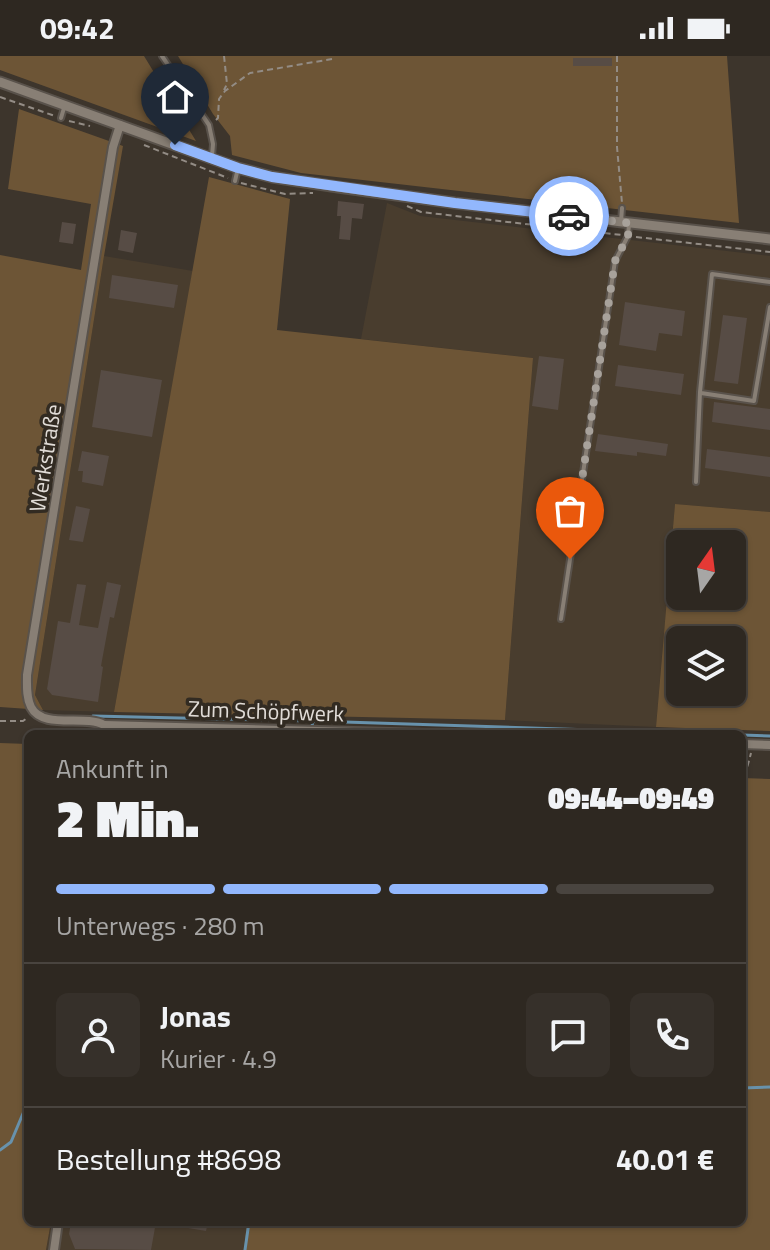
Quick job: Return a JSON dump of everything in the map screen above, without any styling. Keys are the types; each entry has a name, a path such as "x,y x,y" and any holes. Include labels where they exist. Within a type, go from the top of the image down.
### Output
{"street":[{"path":"0,82 238,168 272,177 455,203 770,239"},
{"name":"Werkstraße","path":"35,712 30,706 27,675 113,147 120,125"},
{"path":"35,712 47,719 89,721 105,725 110,730"},
{"name":"Zum Schöpfwerk","path":"105,725 284,730"},
{"path":"747,744 770,745"},
{"path":"54,1250 57,1226"}],"lane":[{"path":"162,56 209,125 212,158"},
{"path":"61,118 65,105"},
{"path":"235,181 238,168"},
{"path":"454,214 455,203"},
{"path":"561,619 615,261 628,236 622,208"},
{"path":"696,482 700,392 712,274 770,282"},
{"path":"700,392 754,401 770,307"}],"path":[{"path":"218,118 219,99 227,84 224,56"},
{"path":"617,56 617,147 622,208"},
{"path":"222,95 250,73 332,59"},
{"path":"235,181 285,194 317,194"},
{"path":"404,205 421,212 770,252"},
{"path":"0,721 23,721 35,712"},
{"path":"746,772 751,755 747,744"}],"shaded area":[{"path":"0,56 144,56 196,141 0,70"},
{"path":"178,56 727,56 739,223 301,173 232,155 230,136"},
{"path":"19,109 123,146 35,695 43,710 0,707 0,255 81,270 91,204 8,189"},
{"path":"209,177 290,199 277,330 533,358 505,720 114,712"},
{"path":"387,203 420,216 770,256 770,512 675,504 673,530 666,530 666,610 656,727 505,720 533,358 361,339"},
{"path":"104,256 193,271 114,712 43,710 35,695"},
{"path":"675,504 770,512 770,731 656,727 666,610 746,610 746,530 673,530"},
{"path":"0,743 24,744 24,1226 50,1226 46,1250 0,1250"},
{"path":"746,778 770,779 770,1250 244,1250 247,1226 746,1226"},
{"path":"50,1226 247,1226 244,1250 46,1250"}],"building":[{"path":"573,58 612,58 612,66 573,66"},
{"path":"338,201 364,204 362,219 352,218 350,240 339,239 341,216 337,216"},
{"path":"62,222 76,224 73,244 59,242"},
{"path":"121,230 137,233 133,253 118,250"},
{"path":"112,275 178,285 174,308 109,298"},
{"path":"625,302 685,311 682,336 659,333 656,351 619,345"},
{"path":"723,315 747,318 738,384 714,381"},
{"path":"539,356 564,359 558,410 532,406"},
{"path":"618,365 684,374 681,395 615,386"},
{"path":"101,370 162,380 152,437 92,427"},
{"path":"714,402 770,409 770,430 712,422"},
{"path":"598,434 668,444 666,456 595,451"},
{"path":"707,449 770,457 770,477 705,468"},
{"path":"82,451 109,456 103,486 82,482 83,471 78,471"},
{"path":"76,506 90,509 83,542 69,540"},
{"path":"107,582 121,585 114,618 110,617 98,702 52,695 47,689 58,621 70,623 77,584 86,585 79,625 98,628"},
{"path":"70,1226 155,1226 151,1250 75,1249 69,1234"},
{"path":"176,1226 207,1226 206,1231"}],"waterway":[{"path":"93,716 313,721"},
{"path":"312,726 313,721 591,730"},
{"path":"746,735 770,736"},
{"path":"746,1088 770,1087"},
{"path":"0,1150 11,1142 24,1111"},
{"path":"245,1250 248,1226"}],"way so far":[{"path":"569,216 629,223 628,236 615,261 570,559"}],"route":[{"path":"175,145 272,177 569,216"}]}
